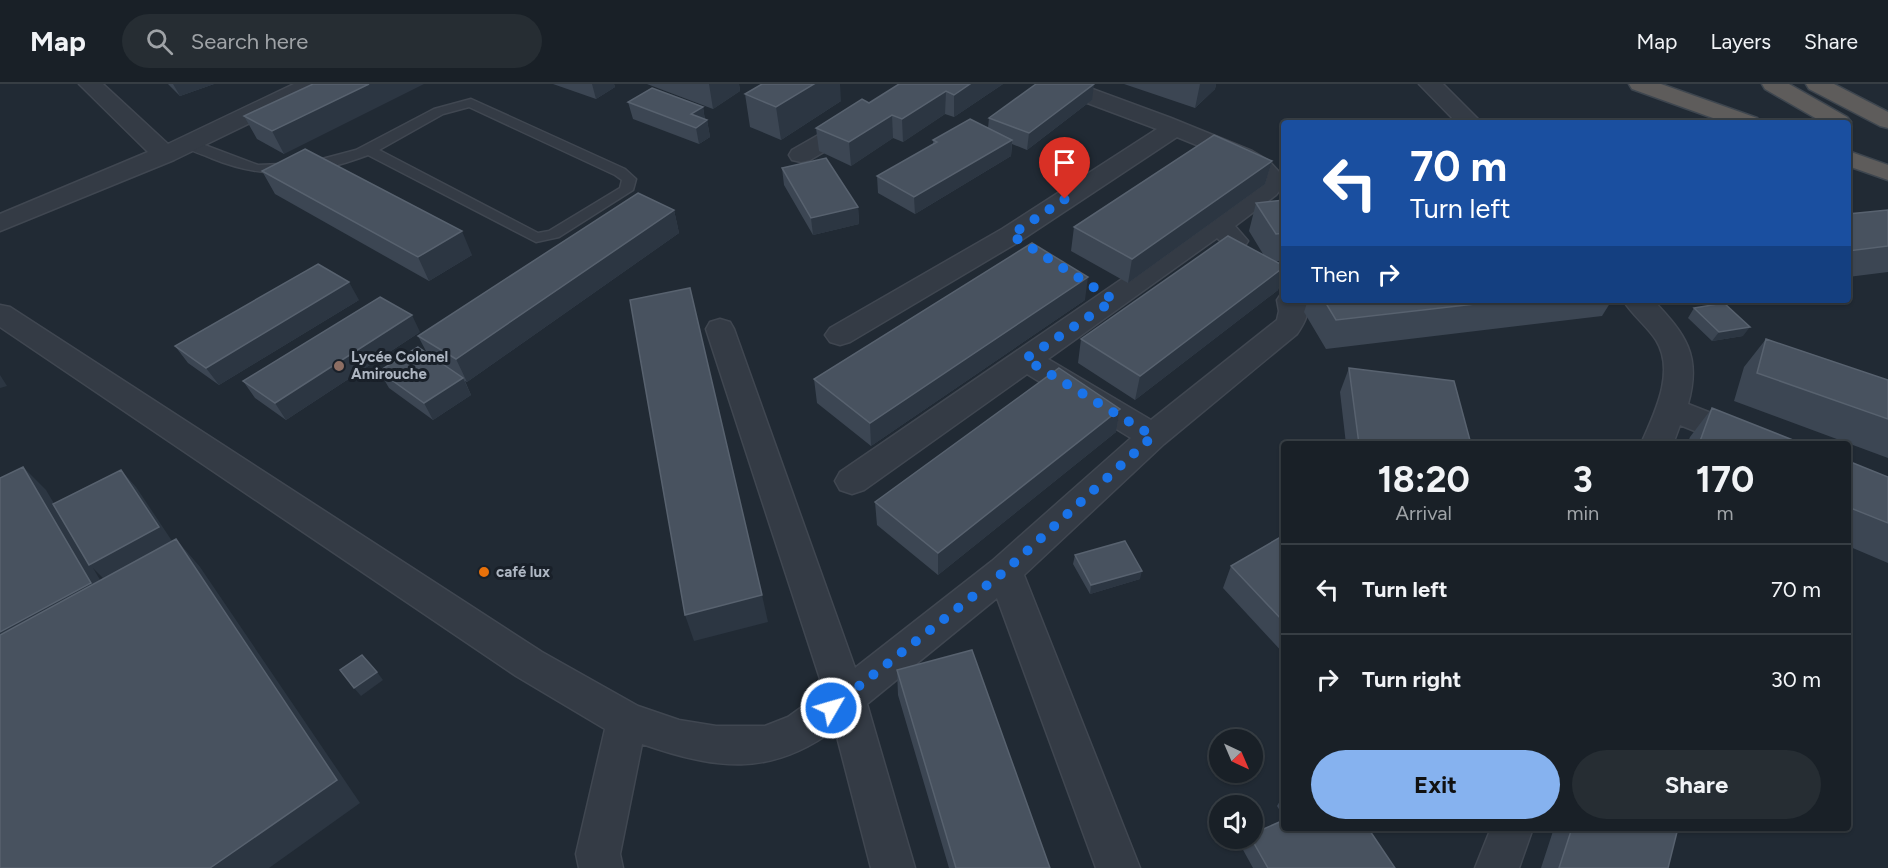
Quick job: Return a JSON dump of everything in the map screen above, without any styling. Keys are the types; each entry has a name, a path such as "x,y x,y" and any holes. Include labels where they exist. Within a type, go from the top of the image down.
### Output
{"highway":[{"path":"1640,84 1741,120"},
{"path":"1773,84 1843,120"},
{"path":"1817,84 1863,130"},
{"path":"1851,159 1888,173"}],"street":[{"path":"90,84 165,155"},
{"path":"0,223 165,155 312,84"},
{"path":"801,155 924,84"},
{"path":"852,481 1025,359 1114,300 1261,196 1266,190 1268,173 1246,157 1058,84"},
{"path":"1432,84 1467,120"},
{"path":"840,335 1020,241 1174,128"},
{"path":"1219,225 1251,256"},
{"path":"1086,283 1114,300"},
{"path":"0,314 529,664 627,721 679,738 707,743 766,745 802,730 846,698 1005,571 1153,436 1287,327 1293,318 1294,309 1291,303"},
{"path":"1640,303 1670,339 1680,360 1679,378 1659,441"},
{"path":"720,329 846,698 893,868"},
{"path":"1025,359 1153,436"},
{"path":"1671,409 1751,441"},
{"path":"1005,571 1118,868"},
{"path":"601,868 598,854 627,721"},
{"path":"1497,868 1511,831"}],"lane":[{"path":"189,144 256,169 285,171 371,151 444,109 458,104 471,104 620,172 629,179 626,190 554,234 536,238 371,151"}],"building":[{"path":"313,84 369,84 272,131 244,116"},
{"path":"762,84 814,84 776,107 745,94"},
{"path":"899,84 970,84 954,95 946,91 902,119 892,115 849,142 816,128 862,99 869,103"},
{"path":"1036,84 1094,84 1029,133 989,118"},
{"path":"652,88 703,107 691,114 707,120 696,128 628,102"},
{"path":"970,119 1012,140 914,197 877,176 937,142 933,140"},
{"path":"1214,135 1272,161 1132,259 1074,227"},
{"path":"305,149 462,231 418,257 262,171"},
{"path":"826,158 858,207 811,218 782,168"},
{"path":"638,193 674,210 456,359 418,336"},
{"path":"1281,200 1281,233 1276,234 1256,203"},
{"path":"1888,210 1888,246 1851,251 1851,214"},
{"path":"1228,236 1281,264 1281,269 1140,376 1081,339"},
{"path":"1032,243 1088,277 870,423 814,379"},
{"path":"318,264 349,282 206,368 175,346"},
{"path":"690,288 762,595 685,615 630,300"},
{"path":"380,297 412,315 275,403 243,381"},
{"path":"1326,303 1484,303 1336,320"},
{"path":"1724,303 1750,327 1719,332 1694,308"},
{"path":"1766,339 1888,380 1888,419 1757,373"},
{"path":"418,347 463,378 424,403 379,371"},
{"path":"1059,368 1120,409 938,553 875,502"},
{"path":"1349,368 1454,381 1470,441 1359,441"},
{"path":"1712,408 1795,441 1700,441"},
{"path":"1851,462 1888,477 1888,523 1851,508"},
{"path":"23,467 91,583 0,632 0,478"},
{"path":"121,470 159,527 89,565 53,504"},
{"path":"1281,537 1281,619 1231,566"},
{"path":"176,539 337,780 210,868 0,868 0,635"},
{"path":"1125,541 1142,571 1091,585 1075,555"},
{"path":"972,650 1050,868 956,868 897,670"},
{"path":"362,655 377,672 354,688 340,670"},
{"path":"1281,821 1281,831 1370,831 1395,868 1268,868 1257,849 1263,849 1263,829"},
{"path":"1571,831 1677,831 1668,868 1559,868"}],"place":[{"name":"Lycée Colonel Amirouche","path":"339,366"},
{"name":"café lux","path":"484,572"}],"route":[{"path":"831,708 1005,571 1153,436 1025,359 1114,300 1011,235 1065,199"}]}
